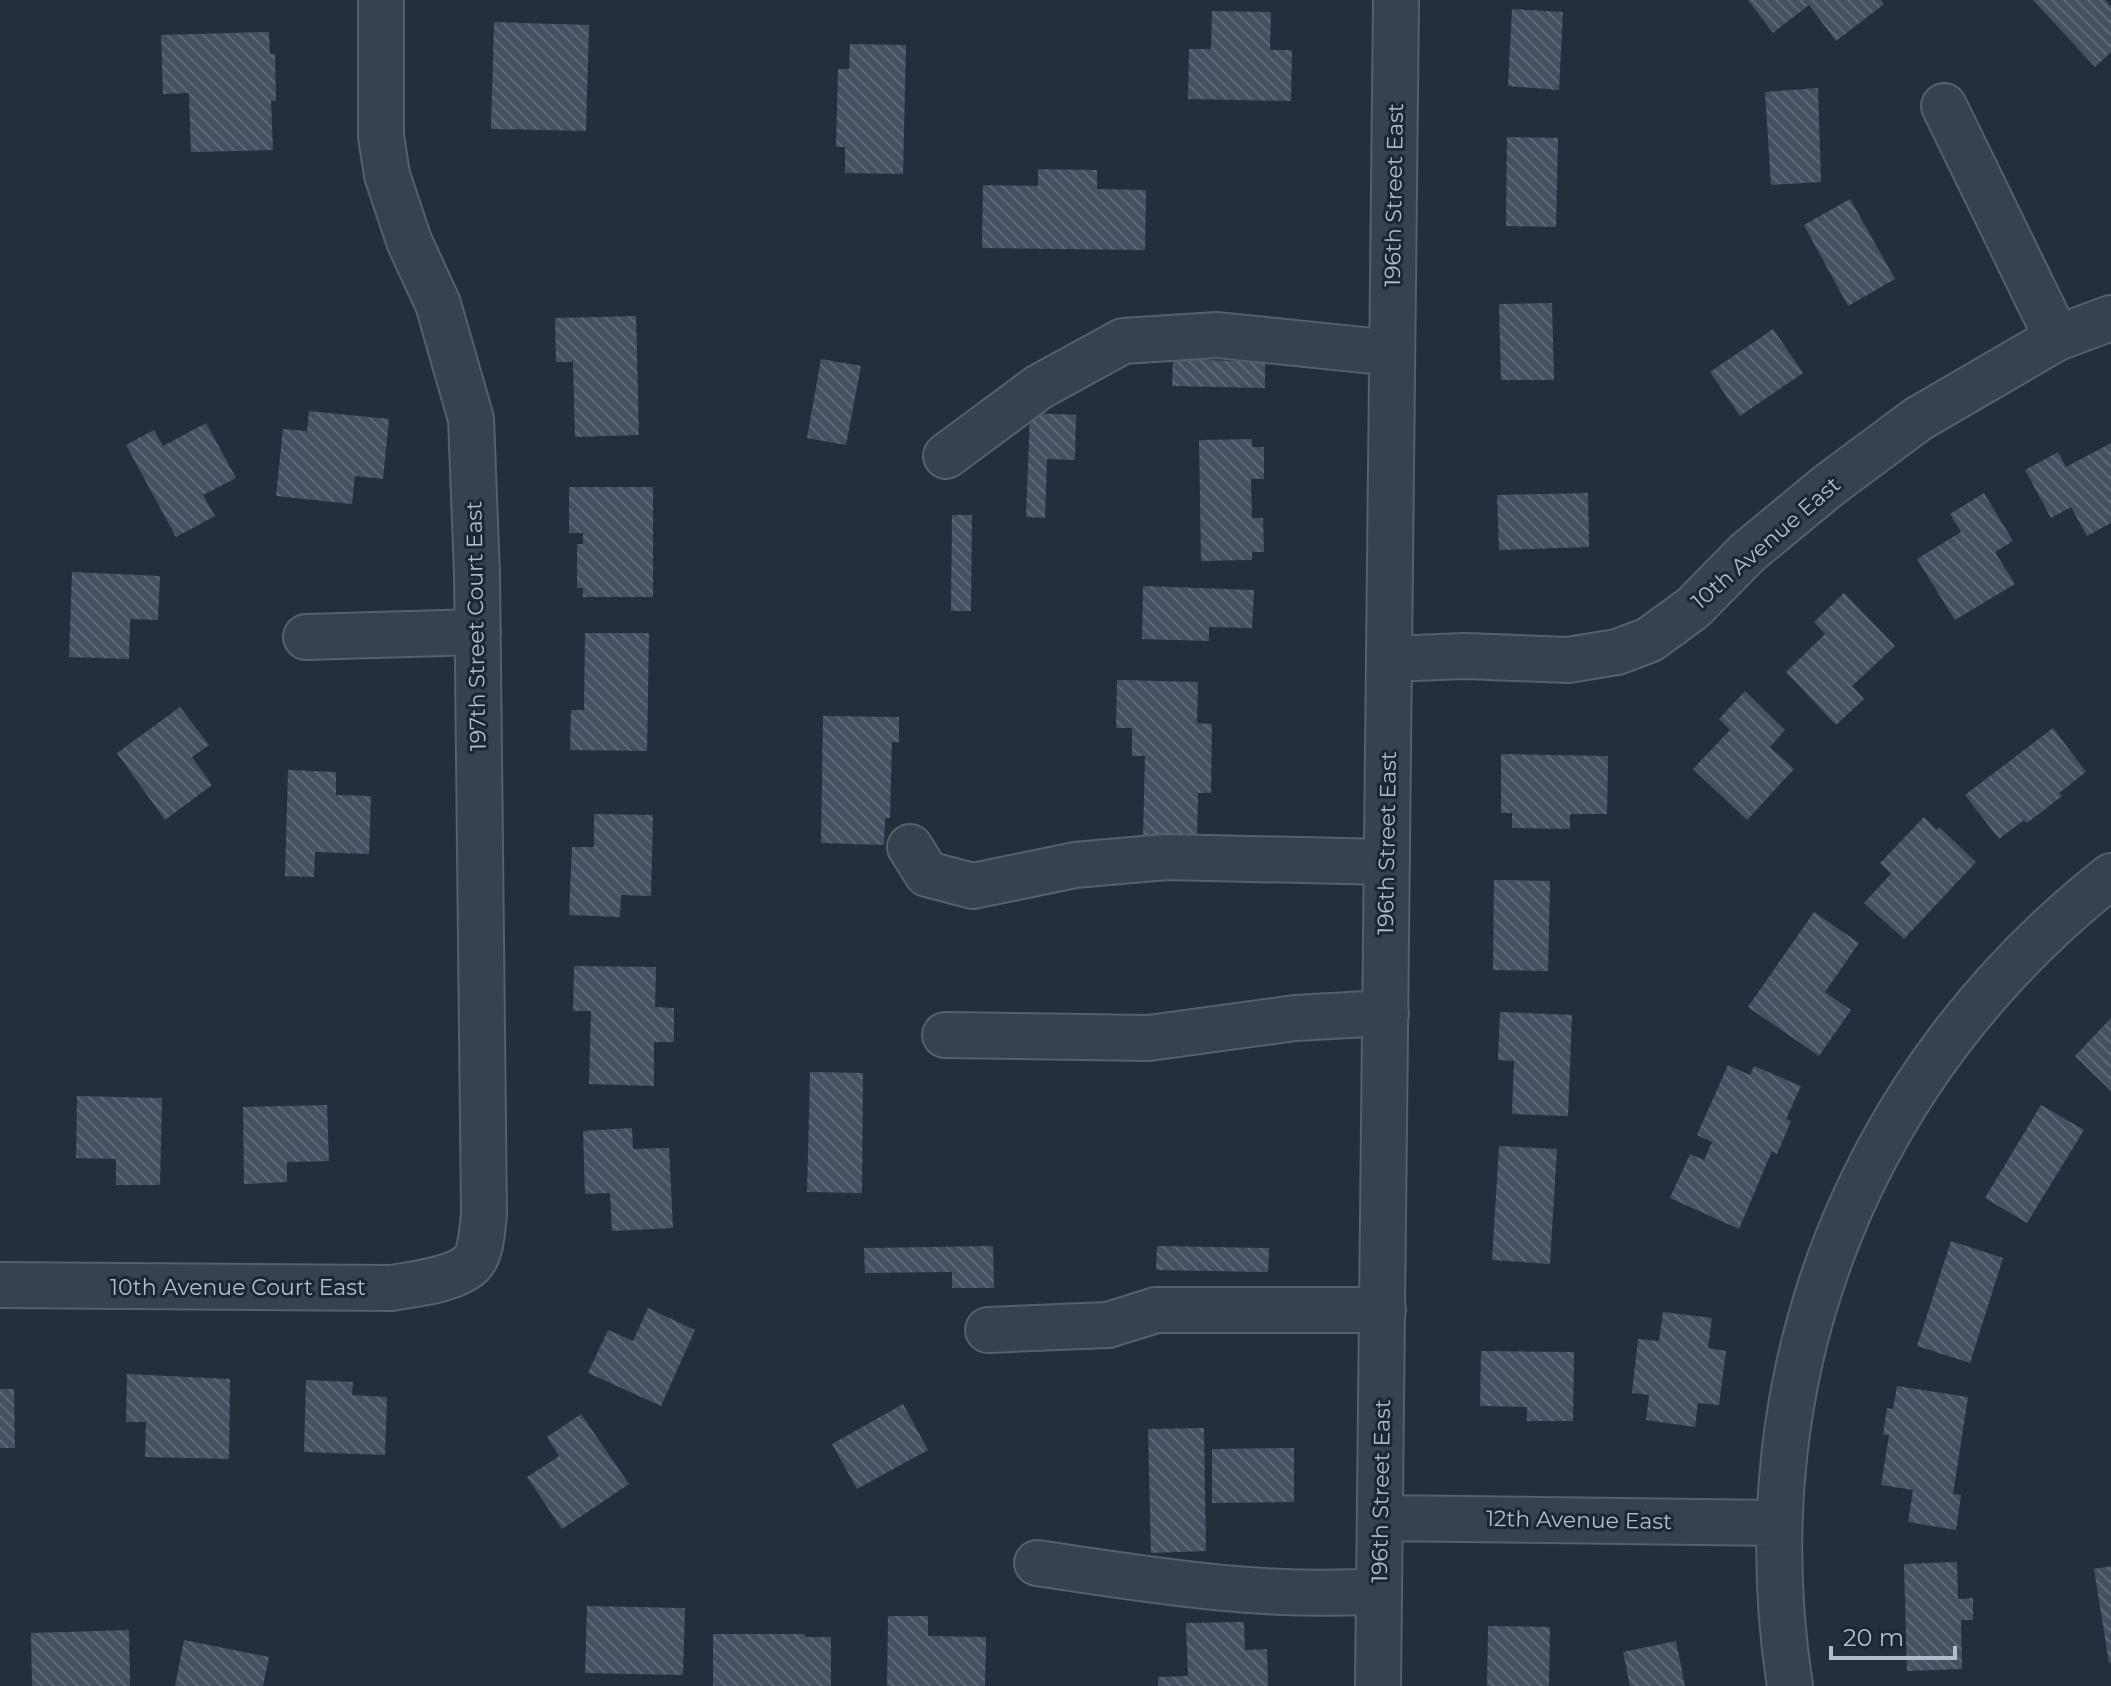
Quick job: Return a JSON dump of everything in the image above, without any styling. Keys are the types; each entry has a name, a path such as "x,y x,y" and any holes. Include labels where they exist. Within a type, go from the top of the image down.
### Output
{"street":[{"name":"197th Street Court East","path":"381,0 381,136 387,175 409,241 438,304 471,419 478,632 484,1215 478,1250 471,1264"},
{"name":"196th Street East","path":"1378,1686 1396,0"},
{"path":"1944,106 2057,338"},
{"name":"10th Avenue East","path":"1389,659 1465,656 1568,660 1617,652 1649,640 1693,608 1747,553 1828,486 1918,419 2057,338 2111,318"},
{"path":"946,456 1039,387 1123,341 1217,335 1392,353"},
{"path":"306,637 478,632"},
{"path":"910,847 927,874 973,886 1075,865 1166,857 1387,862"},
{"path":"1790,1686 1781,1626 1778,1523 1787,1425 1807,1328 1839,1235 1880,1145 1932,1061 1993,984 2062,914 2111,876"},
{"path":"945,1035 1149,1038 1295,1018 1386,1013"},
{"name":"10th Avenue Court East","path":"0,1285 392,1288 440,1280 471,1264"},
{"path":"988,1330 1108,1325 1156,1310 1383,1310"},
{"name":"12th Avenue East","path":"1381,1518 1778,1523"},
{"path":"1037,1563 1192,1586 1328,1595 1379,1591"}],"building":[{"path":"1748,0 1881,0 1884,4 1836,41 1809,5 1773,33"},
{"path":"2033,0 2105,0 2111,6 2111,52 2095,67"},
{"path":"1512,9 1563,12 1559,90 1508,86"},
{"path":"1212,11 1271,12 1270,50 1292,50 1291,101 1188,99 1189,49 1211,49"},
{"path":"494,22 589,25 586,131 491,129"},
{"path":"269,32 270,54 275,54 276,101 271,101 273,150 191,152 189,93 163,94 161,35"},
{"path":"850,44 906,45 903,174 845,173 845,147 836,147 838,69 849,69"},
{"path":"1818,88 1821,182 1771,185 1765,92"},
{"path":"1507,137 1558,138 1556,227 1506,226"},
{"path":"1038,169 1097,170 1097,189 1146,190 1145,250 982,248 983,185 1038,186"},
{"path":"1850,199 1895,279 1848,306 1804,225"},
{"path":"1552,303 1554,380 1501,380 1499,304"},
{"path":"636,316 639,435 575,437 573,362 556,362 555,318"},
{"path":"1773,329 1803,373 1740,416 1710,372"},
{"path":"821,359 861,366 846,445 807,438"},
{"path":"1173,359 1265,362 1265,388 1172,386"},
{"path":"309,411 389,419 383,479 355,476 352,504 276,496 283,429 307,431"},
{"path":"1030,413 1076,415 1075,460 1047,459 1045,518 1026,517"},
{"path":"206,423 236,478 203,495 215,516 176,537 126,445 154,430 163,446"},
{"path":"1252,439 1252,447 1264,447 1264,479 1251,479 1252,518 1263,518 1264,552 1252,552 1252,560 1201,561 1199,440"},
{"path":"2111,443 2111,523 2087,536 2071,507 2051,518 2025,470 2058,452 2066,467"},
{"path":"569,487 653,487 653,597 583,597 583,588 577,588 577,544 583,544 583,533 569,533"},
{"path":"1588,493 1589,547 1499,550 1497,495"},
{"path":"1984,493 2013,541 1995,552 2015,584 1955,620 1917,559 1961,532 1950,514"},
{"path":"952,515 972,515 971,611 951,611"},
{"path":"72,572 160,576 158,620 130,619 129,659 69,657"},
{"path":"1143,586 1254,590 1252,628 1209,627 1209,641 1142,639"},
{"path":"1844,593 1895,646 1852,686 1864,699 1836,725 1786,672 1825,634 1814,622"},
{"path":"585,633 649,633 647,751 570,750 571,710 584,710"},
{"path":"1117,680 1198,682 1197,723 1212,724 1211,793 1198,793 1197,839 1143,838 1145,756 1132,756 1132,728 1116,728"},
{"path":"1745,691 1785,730 1770,747 1794,769 1747,820 1693,769 1730,730 1719,719"},
{"path":"180,707 209,745 192,757 212,785 165,820 117,753"},
{"path":"823,716 899,717 899,742 892,742 890,818 885,818 884,845 821,843"},
{"path":"2053,728 2086,772 2059,793 2062,796 2027,823 2024,820 1999,839 1965,795"},
{"path":"1501,754 1608,756 1607,814 1570,814 1570,829 1512,828 1512,813 1501,813"},
{"path":"288,770 336,772 336,795 371,796 369,854 315,852 314,877 285,876"},
{"path":"594,814 653,815 651,896 621,895 620,917 569,915 572,847 594,847"},
{"path":"1924,817 1976,862 1904,939 1864,903 1891,874 1880,863"},
{"path":"1494,880 1550,881 1548,971 1493,970"},
{"path":"1814,912 1859,943 1825,992 1851,1010 1819,1056 1748,1007"},
{"path":"574,966 656,967 655,1007 674,1008 674,1042 654,1042 654,1086 589,1084 591,1011 573,1011"},
{"path":"1500,1012 1572,1015 1568,1116 1512,1114 1514,1061 1498,1060"},
{"path":"2111,1018 2111,1091 2075,1056"},
{"path":"1728,1065 1750,1075 1754,1066 1801,1086 1786,1119 1791,1121 1777,1154 1772,1151 1739,1229 1670,1198 1690,1154 1704,1160 1712,1142 1697,1135"},
{"path":"810,1072 863,1073 862,1193 807,1192"},
{"path":"77,1096 162,1098 160,1185 116,1185 116,1159 76,1158"},
{"path":"327,1105 329,1161 287,1162 287,1182 244,1184 243,1107"},
{"path":"2041,1105 2084,1130 2027,1223 1985,1198"},
{"path":"632,1128 633,1149 669,1148 673,1228 612,1231 610,1193 585,1194 583,1131"},
{"path":"1499,1146 1557,1149 1550,1264 1492,1260"},
{"path":"1951,1241 2003,1258 1970,1363 1917,1346"},
{"path":"993,1246 994,1288 952,1288 952,1272 865,1273 864,1248"},
{"path":"1157,1246 1269,1248 1268,1272 1156,1270"},
{"path":"648,1308 695,1330 661,1406 588,1373 608,1330 633,1341"},
{"path":"1663,1312 1712,1318 1708,1348 1726,1351 1719,1405 1698,1403 1695,1427 1646,1420 1649,1395 1632,1393 1638,1339 1659,1341"},
{"path":"1481,1351 1574,1352 1573,1421 1527,1421 1527,1407 1480,1406"},
{"path":"127,1374 230,1379 229,1459 145,1457 146,1422 126,1422"},
{"path":"306,1380 353,1382 352,1395 387,1397 385,1455 304,1452"},
{"path":"1897,1386 1968,1397 1953,1494 1961,1495 1956,1530 1908,1522 1913,1490 1881,1485 1889,1435 1883,1435 1887,1408 1893,1409"},
{"path":"0,1389 14,1389 15,1448 0,1448"},
{"path":"903,1404 928,1450 857,1489 832,1444"},
{"path":"581,1414 629,1484 562,1529 527,1477 559,1456 547,1437"},
{"path":"1204,1428 1206,1551 1151,1553 1148,1429"},
{"path":"1294,1448 1294,1502 1212,1503 1212,1449"},
{"path":"1957,1562 1958,1599 1973,1598 1973,1620 1961,1620 1962,1669 1907,1671 1904,1564"},
{"path":"2111,1566 2111,1663 2109,1663 2094,1569"},
{"path":"587,1606 685,1608 683,1675 585,1673"},
{"path":"888,1616 928,1616 928,1636 986,1637 985,1686 887,1686"},
{"path":"1244,1622 1245,1650 1267,1649 1268,1686 1158,1686 1158,1677 1188,1676 1186,1623"},
{"path":"1488,1626 1550,1627 1549,1686 1487,1686"},
{"path":"129,1630 130,1686 32,1686 31,1633"},
{"path":"713,1634 831,1637 831,1686 713,1686"},
{"path":"184,1640 269,1657 263,1686 175,1686"},
{"path":"1676,1641 1685,1686 1630,1686 1623,1652"}]}
